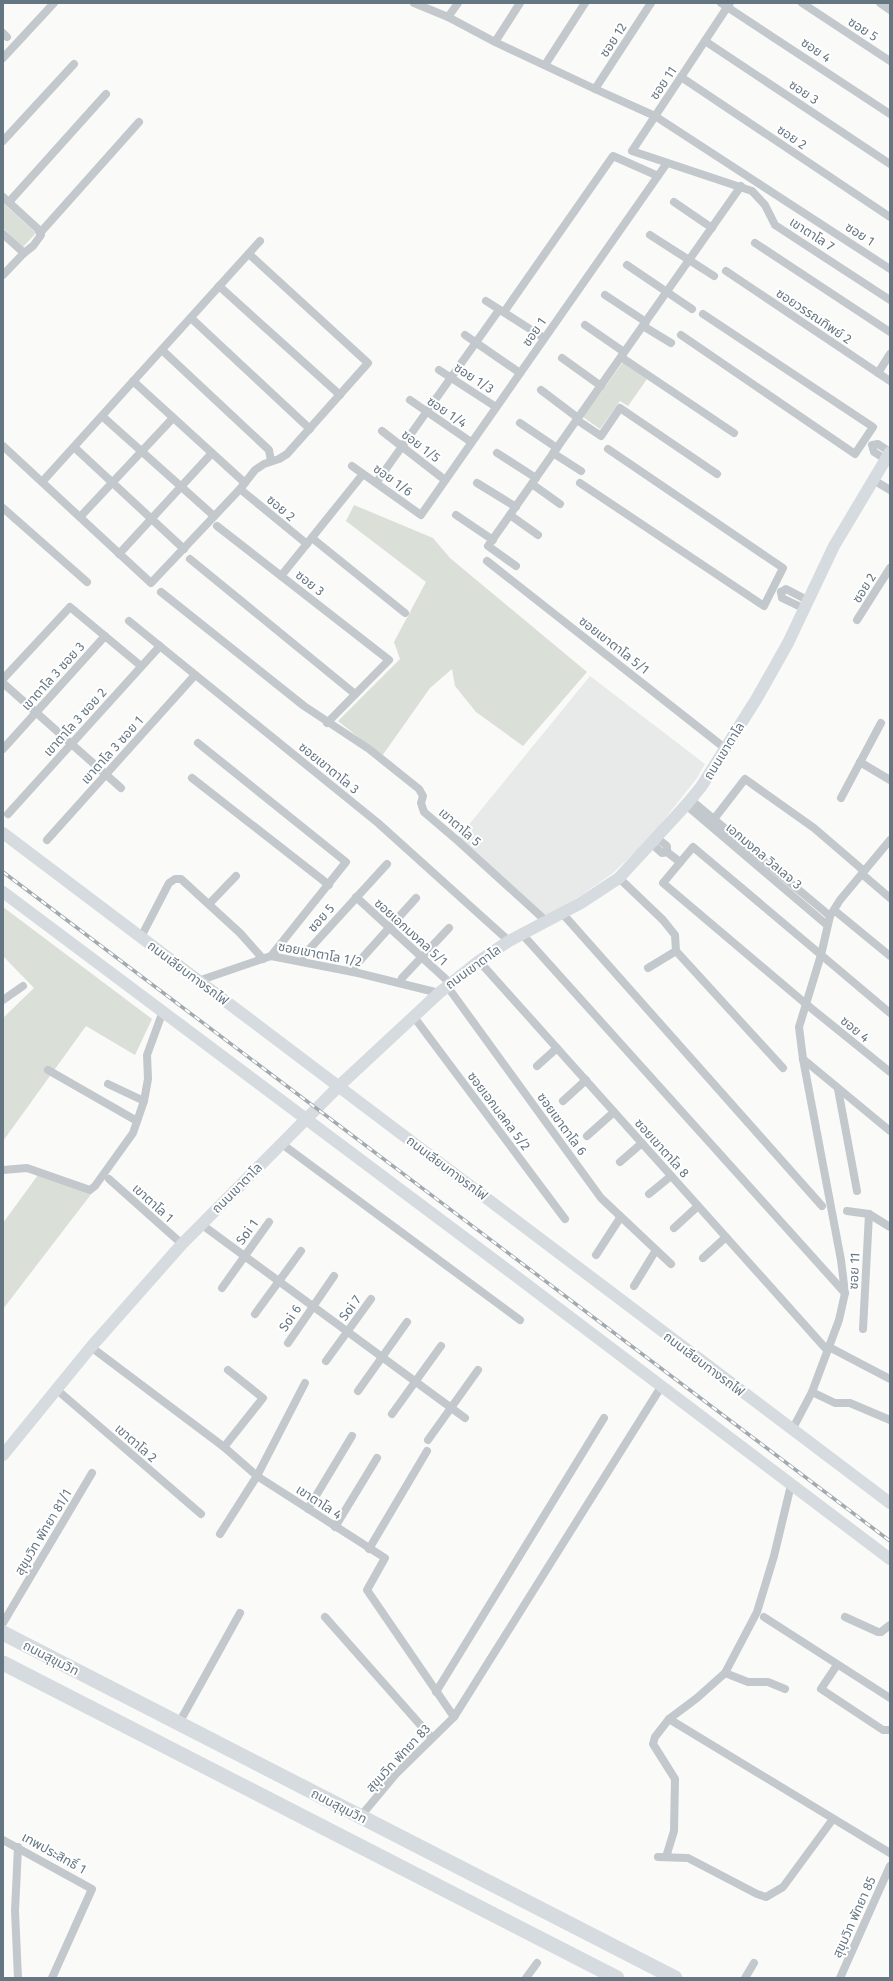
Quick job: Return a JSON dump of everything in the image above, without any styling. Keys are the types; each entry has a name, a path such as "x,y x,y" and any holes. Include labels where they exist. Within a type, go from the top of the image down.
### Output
{"highway":[{"name":"ถนนสุขุมวิท","path":"3,1634 675,1978"},
{"name":"ถนนสุขุมวิท","path":"3,1663 617,1978"}],"street":[{"path":"3,58 54,3"},
{"name":"ซอย 1","path":"414,3 448,17 495,42 655,116 890,269"},
{"path":"448,17 458,3"},
{"path":"495,42 520,3"},
{"path":"544,65 585,3"},
{"name":"ซอย 12","path":"595,89 651,3"},
{"name":"ซอย 5","path":"802,3 890,61"},
{"path":"880,3 890,10"},
{"name":"ซอย 11","path":"664,162 632,151 705,41 726,4"},
{"name":"ซอย 4","path":"726,4 890,114"},
{"name":"ซอย 3","path":"705,41 890,164"},
{"path":"3,141 74,64"},
{"name":"ซอย 2","path":"681,77 890,217"},
{"path":"40,233 6,200 106,94"},
{"path":"3,275 38,240 40,233 139,122"},
{"path":"376,483 613,156 655,175"},
{"name":"ซอย 1","path":"421,515 664,162"},
{"name":"เขาตาโล 7","path":"664,162 741,186 752,191 765,205 775,224 890,300"},
{"path":"516,566 488,546 741,186"},
{"path":"674,202 712,228"},
{"path":"3,234 24,253"},
{"path":"650,235 714,276"},
{"path":"42,482 260,241"},
{"path":"755,243 890,332"},
{"path":"3,446 151,584 243,486 255,470 264,464 279,459 287,454 368,363 249,254"},
{"path":"627,265 692,309"},
{"name":"ซอยวรรณทิพย์ 2","path":"726,271 890,381"},
{"path":"219,286 340,396"},
{"path":"605,295 670,344"},
{"path":"486,301 544,338"},
{"path":"681,336 855,454 873,427 703,314"},
{"path":"191,318 310,429"},
{"path":"585,325 734,433"},
{"path":"465,335 520,373"},
{"path":"162,350 269,450 271,461"},
{"path":"878,374 890,354"},
{"path":"562,358 601,386"},
{"name":"ซอย 1/3","path":"439,370 496,407"},
{"name":"ซอย 2","path":"133,381 212,453 243,486 309,542"},
{"path":"541,390 601,436 620,408 717,474"},
{"name":"ซอย 1/4","path":"410,400 471,442"},
{"path":"102,416 214,516"},
{"path":"80,517 173,418"},
{"path":"520,423 581,471"},
{"name":"ซอย 1/5","path":"382,431 445,480"},
{"path":"864,440 872,445 878,444 888,454"},
{"path":"74,447 184,549"},
{"path":"580,483 764,606 778,590 783,568 608,448"},
{"path":"119,554 212,453"},
{"path":"497,453 534,481 560,504"},
{"name":"ถนนเขาตาโล","path":"3,1455 91,1346 200,1224 340,1086 445,987 479,961 509,941 581,903 619,878 688,803 726,749 788,643 834,546 888,454"},
{"name":"ซอย 1/6","path":"352,466 421,515"},
{"path":"281,576 363,474"},
{"path":"872,480 890,490"},
{"path":"477,483 516,507"},
{"path":"3,508 87,582"},
{"path":"456,515 493,540"},
{"path":"510,515 538,535"},
{"name":"ซอย 3","path":"217,526 389,660 355,694"},
{"path":"309,542 405,613"},
{"path":"190,559 355,694 326,723"},
{"name":"ซอยเขาตาโล 5/1","path":"487,562 726,749"},
{"name":"ซอย 2","path":"858,620 890,568"},
{"path":"778,590 786,589 807,605"},
{"name":"เขาตาโล 5","path":"161,592 326,723 369,749 419,789 423,796 421,804 424,812 458,841 546,922"},
{"path":"3,679 70,607 141,666"},
{"name":"ซอยเขาตาโล 3","path":"129,621 378,823 509,941"},
{"name":"เขาตาโล 3 ซอย 3","path":"3,749 104,636"},
{"name":"เขาตาโล 3 ซอย 2","path":"8,814 160,646"},
{"name":"เขาตาโล 3 ซอย 1","path":"47,840 195,675"},
{"path":"3,683 121,788"},
{"path":"841,798 882,723"},
{"path":"141,937 170,883 176,879 181,879 267,957 329,885 346,862 198,743"},
{"path":"860,762 890,780"},
{"path":"192,778 329,885"},
{"path":"714,819 745,779 814,828 890,898"},
{"name":"เอกมงคล วิลเลจ 3","path":"688,803 714,819 832,913 890,956"},
{"name":"เอกมงคล วิลเลจ 3","path":"688,803 827,926"},
{"name":"ถนนเลียบทางรถไฟ","path":"3,833 198,981 340,1086 890,1503"},
{"path":"792,1430 812,1392 839,1320 844,1293 841,1260 803,1059 799,1027 832,913 863,872 890,840"},
{"path":"654,841 667,846 667,852 680,862 693,847 890,1013"},
{"name":"ซอย 4","path":"680,862 663,883 806,1004 890,1072"},
{"name":"ซอย 5","path":"304,955 387,864"},
{"path":"209,904 236,876"},
{"path":"619,878 662,920 675,935 676,951 783,1068"},
{"path":"3,892 890,1560"},
{"name":"ซอยเอกมงคล 5/1","path":"356,898 422,957 445,987"},
{"path":"355,966 416,898"},
{"path":"562,913 822,1206"},
{"path":"402,978 449,928"},
{"path":"522,934 844,1293"},
{"path":"648,968 676,951"},
{"name":"ซอยเขาตาโล 1/2","path":"198,981 267,957 445,987"},
{"name":"ซอยเขาตาโล 8","path":"479,961 828,1349"},
{"path":"3,1000 23,986"},
{"name":"ซอยเขาตาโล 6","path":"445,987 601,1198 620,1218 671,1264"},
{"path":"3,1170 27,1168 90,1190 95,1186 133,1134 144,1101 148,1079 148,1055 163,1011"},
{"name":"ซอยเอกมลคล 5/2","path":"414,1017 565,1219"},
{"path":"537,1066 557,1048"},
{"path":"803,1059 890,1131"},
{"path":"48,1070 137,1121"},
{"path":"562,1101 586,1080"},
{"path":"108,1084 144,1101"},
{"path":"838,1089 857,1191"},
{"path":"587,1136 614,1112"},
{"path":"620,1162 642,1143"},
{"path":"282,1144 520,1320"},
{"path":"649,1194 671,1176"},
{"name":"เขาตาโล 1","path":"109,1179 182,1244"},
{"path":"674,1228 698,1206"},
{"path":"847,1211 869,1214 890,1227"},
{"name":"ซอย 11","path":"863,1328 869,1214"},
{"path":"596,1255 620,1218"},
{"name":"Soi 1","path":"222,1288 269,1222"},
{"path":"200,1224 465,1418"},
{"path":"703,1258 726,1237"},
{"path":"634,1286 656,1250"},
{"path":"256,1314 301,1251"},
{"name":"Soi 6","path":"288,1343 334,1276"},
{"name":"Soi 7","path":"326,1361 372,1299"},
{"path":"358,1391 407,1322"},
{"name":"เขาตาโล 4","path":"91,1346 224,1447 257,1476 385,1558 367,1590 454,1717"},
{"path":"392,1414 441,1346"},
{"path":"828,1349 890,1379"},
{"path":"224,1447 263,1398 228,1370"},
{"path":"428,1440 478,1370"},
{"path":"220,1534 257,1476 305,1383"},
{"name":"สุขุมวิท พัทยา 83","path":"360,1817 395,1775 454,1717 661,1387"},
{"name":"เขาตาโล 2","path":"56,1389 201,1514"},
{"path":"812,1392 835,1403 850,1403 890,1420"},
{"path":"436,1692 604,1418"},
{"path":"308,1509 352,1436"},
{"path":"369,1549 426,1451"},
{"path":"335,1527 377,1458"},
{"name":"สุขุมวิท พัทยา 81/1","path":"3,1623 92,1473"},
{"path":"791,1485 774,1556 757,1612 725,1673 697,1698 669,1719 655,1737 653,1744 675,1779 674,1831 662,1857 688,1858 757,1894 766,1897 783,1887 833,1819"},
{"path":"179,1723 240,1613"},
{"path":"764,1616 890,1698"},
{"path":"845,1616 878,1632 881,1632 890,1625"},
{"path":"325,1617 432,1738"},
{"path":"837,1664 821,1689 883,1730 890,1730"},
{"path":"725,1673 748,1682 768,1682 785,1689"},
{"path":"669,1719 890,1854"},
{"name":"เทพประสิทธิ์ 1","path":"3,1840 18,1846 92,1889 52,1978"},
{"path":"18,1846 15,1910 18,1978"},
{"name":"สุขุมวิท พัทยา 85","path":"840,1978 889,1871"},
{"path":"526,1978 537,1962"},
{"path":"745,1978 754,1963"}],"shaded area":[{"path":"3,203 36,233 23,247 3,228"},
{"path":"623,362 647,379 628,406 620,401 600,429 583,417"},
{"path":"354,505 433,538 450,558 587,672 523,746 476,712 455,686 452,669 430,688 382,756 338,721 400,659 394,642 426,582 346,521"},
{"path":"590,676 705,764 697,778 649,839 613,873 582,895 546,916 458,838"},
{"path":"3,907 152,1019 135,1055 86,1026 3,1141 3,1018 34,988 3,956"},
{"path":"38,1175 92,1193 3,1309 3,1223"}],"railway":[{"path":"3,872 890,1541"}]}
